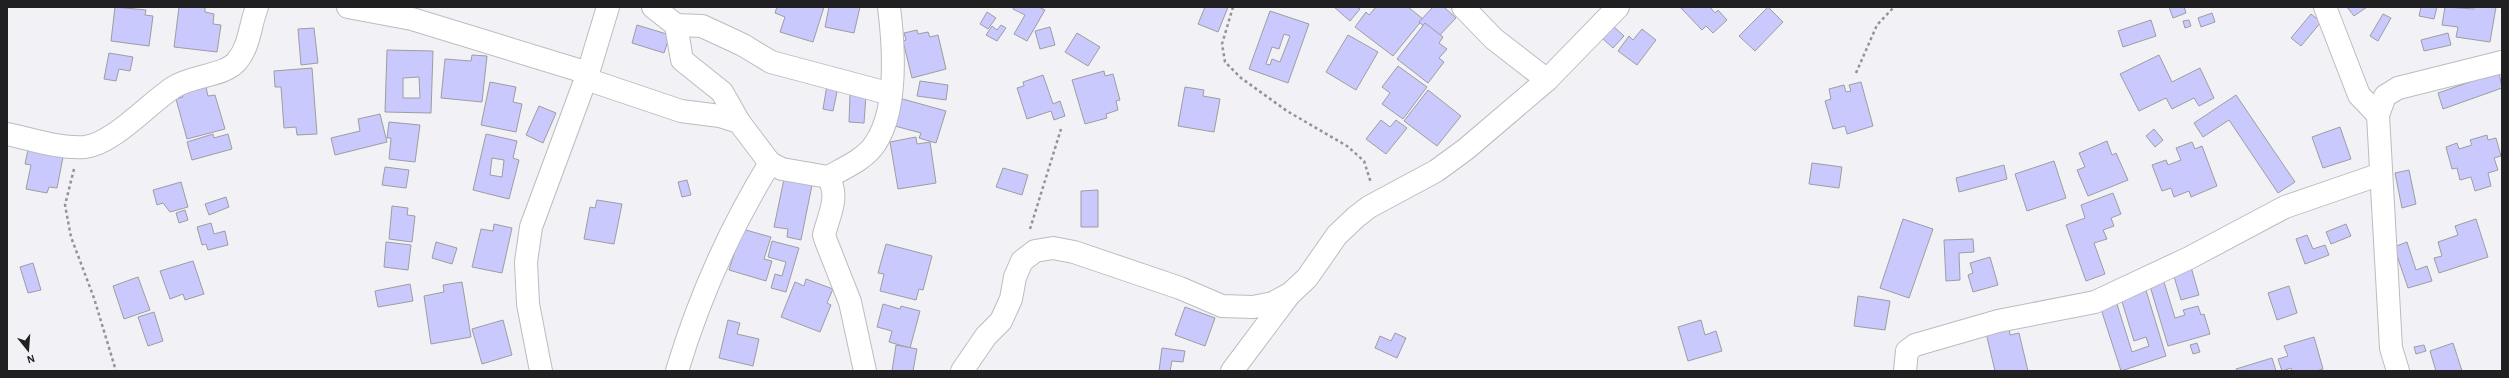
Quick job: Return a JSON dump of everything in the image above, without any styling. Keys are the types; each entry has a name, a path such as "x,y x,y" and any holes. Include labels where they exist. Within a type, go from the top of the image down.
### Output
{"street":[{"path":"7,134 85,147 101,143 176,87 196,77 223,72 237,61 244,50 257,7"},
{"path":"348,7 412,19 587,76 681,110 720,116 739,122"},
{"path":"541,371 528,304 526,262 531,226 587,76 608,7"},
{"path":"653,7 676,25 698,25 713,30 771,62 890,94"},
{"path":"676,25 680,58 722,92 739,122 770,163 782,169 828,177 861,158 874,144 886,122 890,94 893,38 889,7"},
{"path":"1464,7 1494,39 1547,80"},
{"path":"1232,371 1291,293 1311,272 1337,235 1369,207 1436,171 1466,149 1547,80 1618,7"},
{"path":"2325,7 2359,95 2378,115"},
{"path":"2398,371 2391,348 2378,115 2385,96 2398,88 2501,59"},
{"path":"677,371 703,294 749,197 770,163"},
{"path":"1905,371 1907,351 1915,345 1998,321 2095,302 2189,258 2285,208 2381,174"},
{"path":"828,177 833,186 834,199 824,235 850,302 865,371"},
{"path":"962,371 986,336 1001,321 1011,299 1015,277 1022,261 1035,251 1053,248 1074,252 1180,288 1222,306 1253,306 1273,303 1291,293"}],"path":[{"path":"1233,7 1222,44 1225,62 1241,78 1270,99 1347,146 1364,161 1372,189 1369,207"},
{"path":"1856,73 1878,26 1894,7"},
{"path":"1022,261 1036,207 1061,129"},
{"path":"85,147 72,174 65,205 71,237 94,298 116,371"}],"building":[{"path":"115,7 146,10 145,15 153,16 149,46 111,41"},
{"path":"179,7 205,7 205,12 214,14 213,24 221,25 217,52 174,47"},
{"path":"777,7 824,7 813,42 780,32 785,17 775,13"},
{"path":"829,7 860,7 854,33 825,27"},
{"path":"1014,7 1039,7 1045,10 1027,41 1014,34 1025,15 1013,9"},
{"path":"1205,7 1228,7 1218,32 1198,24"},
{"path":"1334,7 1357,7 1360,9 1350,21"},
{"path":"1376,7 1408,7 1423,19 1393,56 1355,27 1366,12 1369,15"},
{"path":"1433,7 1444,7 1456,18 1437,38 1419,22"},
{"path":"1680,7 1710,7 1715,13 1718,10 1727,20 1713,33 1706,26 1702,30"},
{"path":"1768,7 1783,22 1755,51 1739,36"},
{"path":"2169,7 2184,7 2186,13 2173,18"},
{"path":"2347,7 2367,7 2354,16"},
{"path":"2421,7 2437,7 2434,19 2419,16"},
{"path":"2445,7 2474,9 2474,7 2496,7 2490,42 2456,37 2458,27 2442,25"},
{"path":"1270,11 1309,24 1288,83 1249,69","holes":["1284,34 1290,36 1280,62 1272,59 1270,65 1266,64 1272,47 1279,49"]},
{"path":"987,12 996,18 988,29 980,24"},
{"path":"2212,13 2215,22 2201,27 2198,18"},
{"path":"2311,14 2321,22 2301,46 2291,38"},
{"path":"2383,14 2391,18 2378,41 2370,36"},
{"path":"2151,20 2156,36 2123,47 2118,31"},
{"path":"2189,20 2191,26 2185,28 2183,21"},
{"path":"1425,23 1443,37 1439,43 1447,49 1439,58 1444,62 1428,83 1397,59"},
{"path":"637,25 670,35 664,53 632,43"},
{"path":"1001,25 1006,28 997,41 986,35 992,26 997,30"},
{"path":"1613,26 1624,36 1613,48 1602,38"},
{"path":"1050,27 1055,45 1040,49 1035,31"},
{"path":"314,28 318,63 301,65 298,29"},
{"path":"1642,29 1656,40 1637,65 1618,51 1629,36 1633,40"},
{"path":"917,30 918,34 928,32 930,37 938,35 946,69 912,78 903,41 906,40 904,33"},
{"path":"1077,33 1100,47 1088,66 1065,52"},
{"path":"2448,33 2451,45 2424,51 2421,40"},
{"path":"1348,35 1378,52 1356,90 1326,72"},
{"path":"387,50 433,51 431,113 385,112","holes":["419,77 420,98 403,98 403,78"]},
{"path":"109,53 133,57 130,71 119,69 116,81 104,79"},
{"path":"472,55 487,56 482,102 441,98 445,59 471,61"},
{"path":"2159,55 2172,82 2200,68 2214,98 2199,106 2194,98 2172,109 2166,98 2139,111 2120,74"},
{"path":"1398,66 1427,87 1403,119 1382,104 1390,93 1382,87"},
{"path":"312,68 317,134 297,135 296,127 284,128 281,87 275,87 274,71"},
{"path":"1104,71 1105,76 1113,74 1120,100 1116,101 1118,110 1106,114 1107,118 1085,124 1072,80"},
{"path":"2499,72 2502,88 2443,109 2438,93"},
{"path":"1043,75 1053,104 1060,101 1065,116 1054,120 1051,111 1027,119 1017,88 1024,86 1023,82"},
{"path":"920,81 948,85 946,100 917,96"},
{"path":"490,82 516,87 513,102 522,104 516,132 481,125"},
{"path":"1861,82 1873,126 1847,134 1845,126 1833,129 1825,101 1831,99 1829,89 1844,85 1846,92 1851,91 1849,85"},
{"path":"205,83 208,96 215,95 225,129 187,139 176,99 183,97 181,90"},
{"path":"827,85 838,87 833,111 823,109"},
{"path":"1185,87 1204,90 1203,96 1220,99 1214,132 1178,126"},
{"path":"1428,90 1461,116 1437,146 1404,121"},
{"path":"850,94 866,95 864,123 849,122"},
{"path":"2236,95 2295,182 2278,193 2229,120 2203,137 2194,123"},
{"path":"899,98 946,111 936,143 919,138 921,133 891,125"},
{"path":"539,106 556,113 543,143 526,135"},
{"path":"380,114 387,142 335,155 331,138 360,131 358,119"},
{"path":"1381,120 1390,127 1396,120 1407,128 1386,154 1366,139"},
{"path":"389,122 420,125 415,162 389,159 391,138 387,138"},
{"path":"2340,127 2351,159 2323,168 2312,137"},
{"path":"2154,129 2163,140 2155,147 2146,136"},
{"path":"213,134 214,138 228,134 232,149 192,160 187,142"},
{"path":"486,134 517,141 513,158 519,160 509,199 473,190","holes":["492,158 504,160 502,177 490,175"]},
{"path":"2487,135 2488,140 2496,138 2501,156 2494,158 2498,170 2488,173 2491,186 2475,191 2471,177 2460,180 2457,168 2452,169 2446,147 2457,143 2459,149 2472,145 2470,140"},
{"path":"916,137 917,144 930,142 936,183 898,189 890,142"},
{"path":"2107,141 2112,155 2116,153 2128,180 2088,196 2077,170 2085,167 2079,153"},
{"path":"2192,142 2195,149 2202,146 2217,186 2191,197 2189,191 2174,197 2171,188 2162,191 2152,165 2166,160 2168,165 2181,160 2176,148"},
{"path":"29,145 64,152 57,188 49,187 47,193 26,189 31,165 25,164"},
{"path":"2054,161 2066,198 2027,211 2015,174"},
{"path":"1812,163 1842,167 1839,188 1809,184"},
{"path":"2004,165 2007,179 1959,192 1956,178"},
{"path":"385,167 409,170 406,188 382,185"},
{"path":"1003,168 1028,175 1022,195 996,187"},
{"path":"2409,170 2416,204 2402,208 2395,173"},
{"path":"784,179 812,185 801,240 787,237 788,229 774,227"},
{"path":"687,180 691,195 682,197 678,182"},
{"path":"181,182 188,207 170,212 163,203 157,205 153,190"},
{"path":"1098,190 1098,227 1081,227 1081,191"},
{"path":"2113,193 2121,214 2111,218 2114,226 2103,230 2107,239 2094,243 2105,274 2086,281 2066,225 2085,218 2081,205"},
{"path":"226,197 229,207 209,215 205,204"},
{"path":"597,200 622,204 614,244 584,239 590,207 595,208"},
{"path":"392,206 408,208 407,215 415,216 412,242 389,239"},
{"path":"185,210 188,220 179,223 176,213"},
{"path":"1903,219 1933,229 1909,298 1880,288"},
{"path":"2476,219 2488,257 2439,273 2434,258 2442,256 2438,242 2458,235 2455,226"},
{"path":"211,223 214,234 225,231 228,245 208,250 206,244 202,245 197,227"},
{"path":"494,224 512,228 502,273 472,267 481,229 493,231"},
{"path":"2346,224 2351,236 2331,244 2326,232"},
{"path":"742,229 771,237 764,259 772,261 766,281 729,270"},
{"path":"2307,235 2313,249 2325,245 2329,255 2305,264 2296,239"},
{"path":"1973,239 1974,252 1959,253 1960,280 1946,281 1944,240"},
{"path":"772,241 799,248 786,292 771,288 775,274 782,276 786,262 768,257"},
{"path":"386,242 411,245 408,270 384,267"},
{"path":"436,242 457,248 452,264 432,258"},
{"path":"2407,242 2416,270 2427,266 2432,281 2408,288 2394,247"},
{"path":"886,244 932,256 923,290 919,289 916,300 880,291 884,274 878,273"},
{"path":"1990,257 1998,285 1973,292 1968,275 1973,273 1970,263"},
{"path":"193,261 204,294 185,300 183,294 170,299 160,271"},
{"path":"33,263 41,290 28,293 20,267"},
{"path":"2191,267 2199,295 2181,300 2173,273"},
{"path":"138,277 150,310 124,319 113,286"},
{"path":"806,279 833,289 827,303 831,305 820,332 781,317 795,282 804,286"},
{"path":"462,282 471,337 431,344 424,296 444,292 443,285"},
{"path":"2164,282 2175,318 2185,315 2183,310 2198,306 2201,315 2204,314 2210,334 2168,346 2150,286"},
{"path":"410,284 413,301 378,307 375,291"},
{"path":"2289,286 2297,313 2277,320 2268,293"},
{"path":"2145,287 2166,356 2121,371 2100,306 2116,301 2132,352 2149,346 2146,337 2134,341 2120,295"},
{"path":"1858,296 1890,301 1885,330 1854,326"},
{"path":"883,304 900,309 901,306 920,311 910,348 889,342 892,331 877,327"},
{"path":"1185,307 1215,318 1205,346 1175,335"},
{"path":"154,312 163,341 148,346 138,317"},
{"path":"503,320 512,355 482,364 472,329"},
{"path":"728,320 740,323 737,334 759,339 753,366 719,358"},
{"path":"1701,320 1705,335 1716,331 1722,351 1688,361 1678,327"},
{"path":"2009,327 2010,335 2019,333 2028,371 1995,371 1986,333"},
{"path":"1395,333 1406,338 1397,358 1375,348 1380,336 1391,341"},
{"path":"2314,337 2323,369 2316,371 2292,371 2291,368 2282,371 2278,359 2288,356 2284,346"},
{"path":"2197,343 2200,352 2193,354 2190,345"},
{"path":"2453,343 2462,371 2436,371 2430,351"},
{"path":"896,345 917,349 913,371 892,371"},
{"path":"2424,345 2426,351 2416,354 2414,347"},
{"path":"1162,348 1185,351 1183,362 1172,361 1170,371 1159,371"},
{"path":"2272,358 2276,371 2237,371 2236,369"}]}
